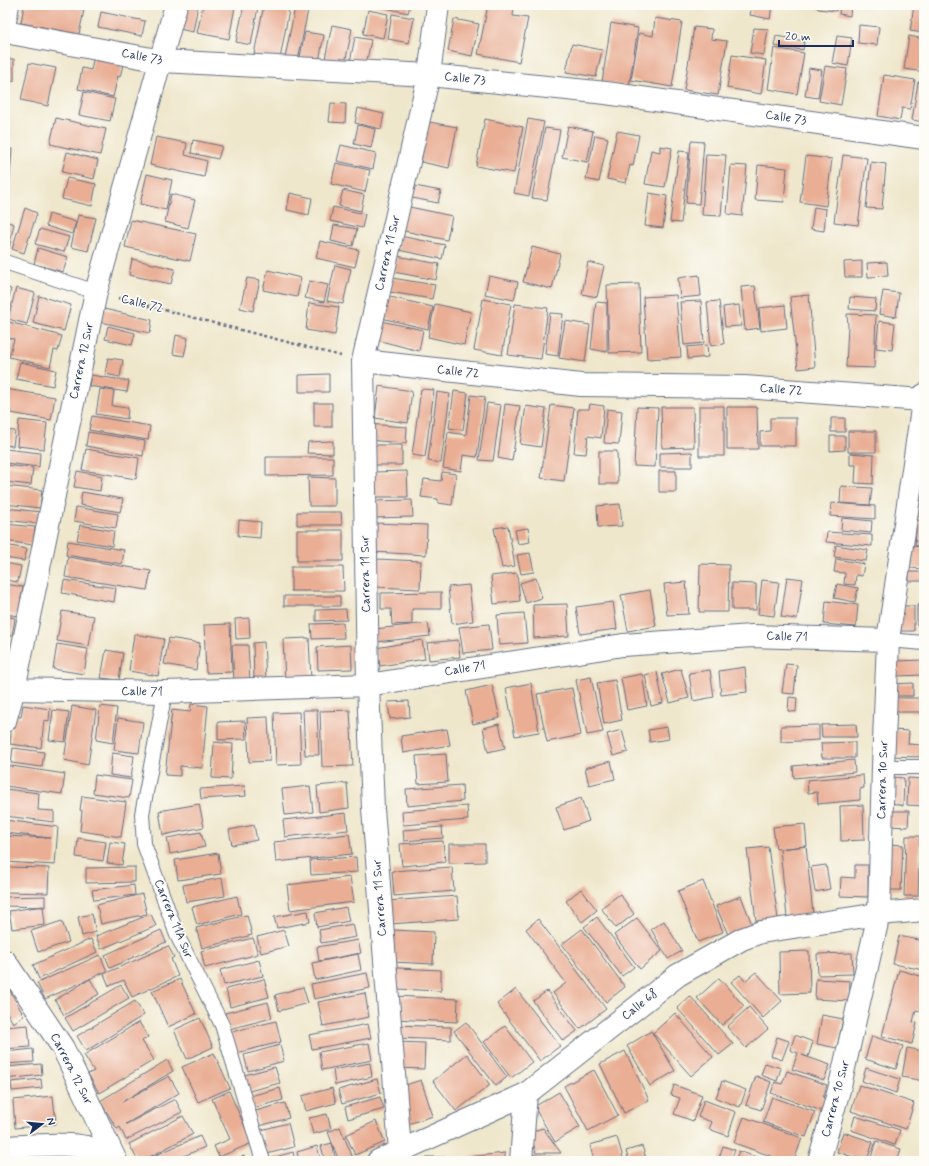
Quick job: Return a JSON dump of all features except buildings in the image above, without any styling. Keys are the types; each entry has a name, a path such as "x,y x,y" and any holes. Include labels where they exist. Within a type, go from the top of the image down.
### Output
{"street":[{"name":"Carrera 12 Sur","path":"5,721 10,688 96,292 162,61 176,5"},
{"name":"Carrera 11 Sur","path":"400,1150 374,809 368,685 363,361 428,75 438,5"},
{"name":"Calle 73","path":"6,32 162,61 428,75 606,93 924,138"},
{"name":"Calle 72","path":"363,361 581,385 744,387 924,398"},
{"name":"Carrera 10 Sur","path":"819,1161 839,1090 879,914 888,640 924,398"},
{"name":"Calle 71","path":"10,688 165,692 368,685 623,645 752,636 888,640"},
{"name":"Calle 68","path":"378,1161 526,1094 678,975 742,939 761,932 879,914 924,910"},
{"name":"Carrera 12 Sur","path":"5,961 63,1048 115,1161"},
{"path":"521,1161 526,1094"},
{"path":"5,1147 64,1145 85,1147 100,1152 115,1161"}],"lane":[{"path":"6,32 12,5"},
{"path":"5,262 96,292"},
{"name":"Calle 71","path":"888,640 924,643"},
{"name":"Carrera 11A Sur","path":"165,692 142,814 144,844 177,935 222,1026 262,1161"},
{"path":"883,767 924,767"}],"path":[{"name":"Calle 72","path":"96,292 363,361"}]}
